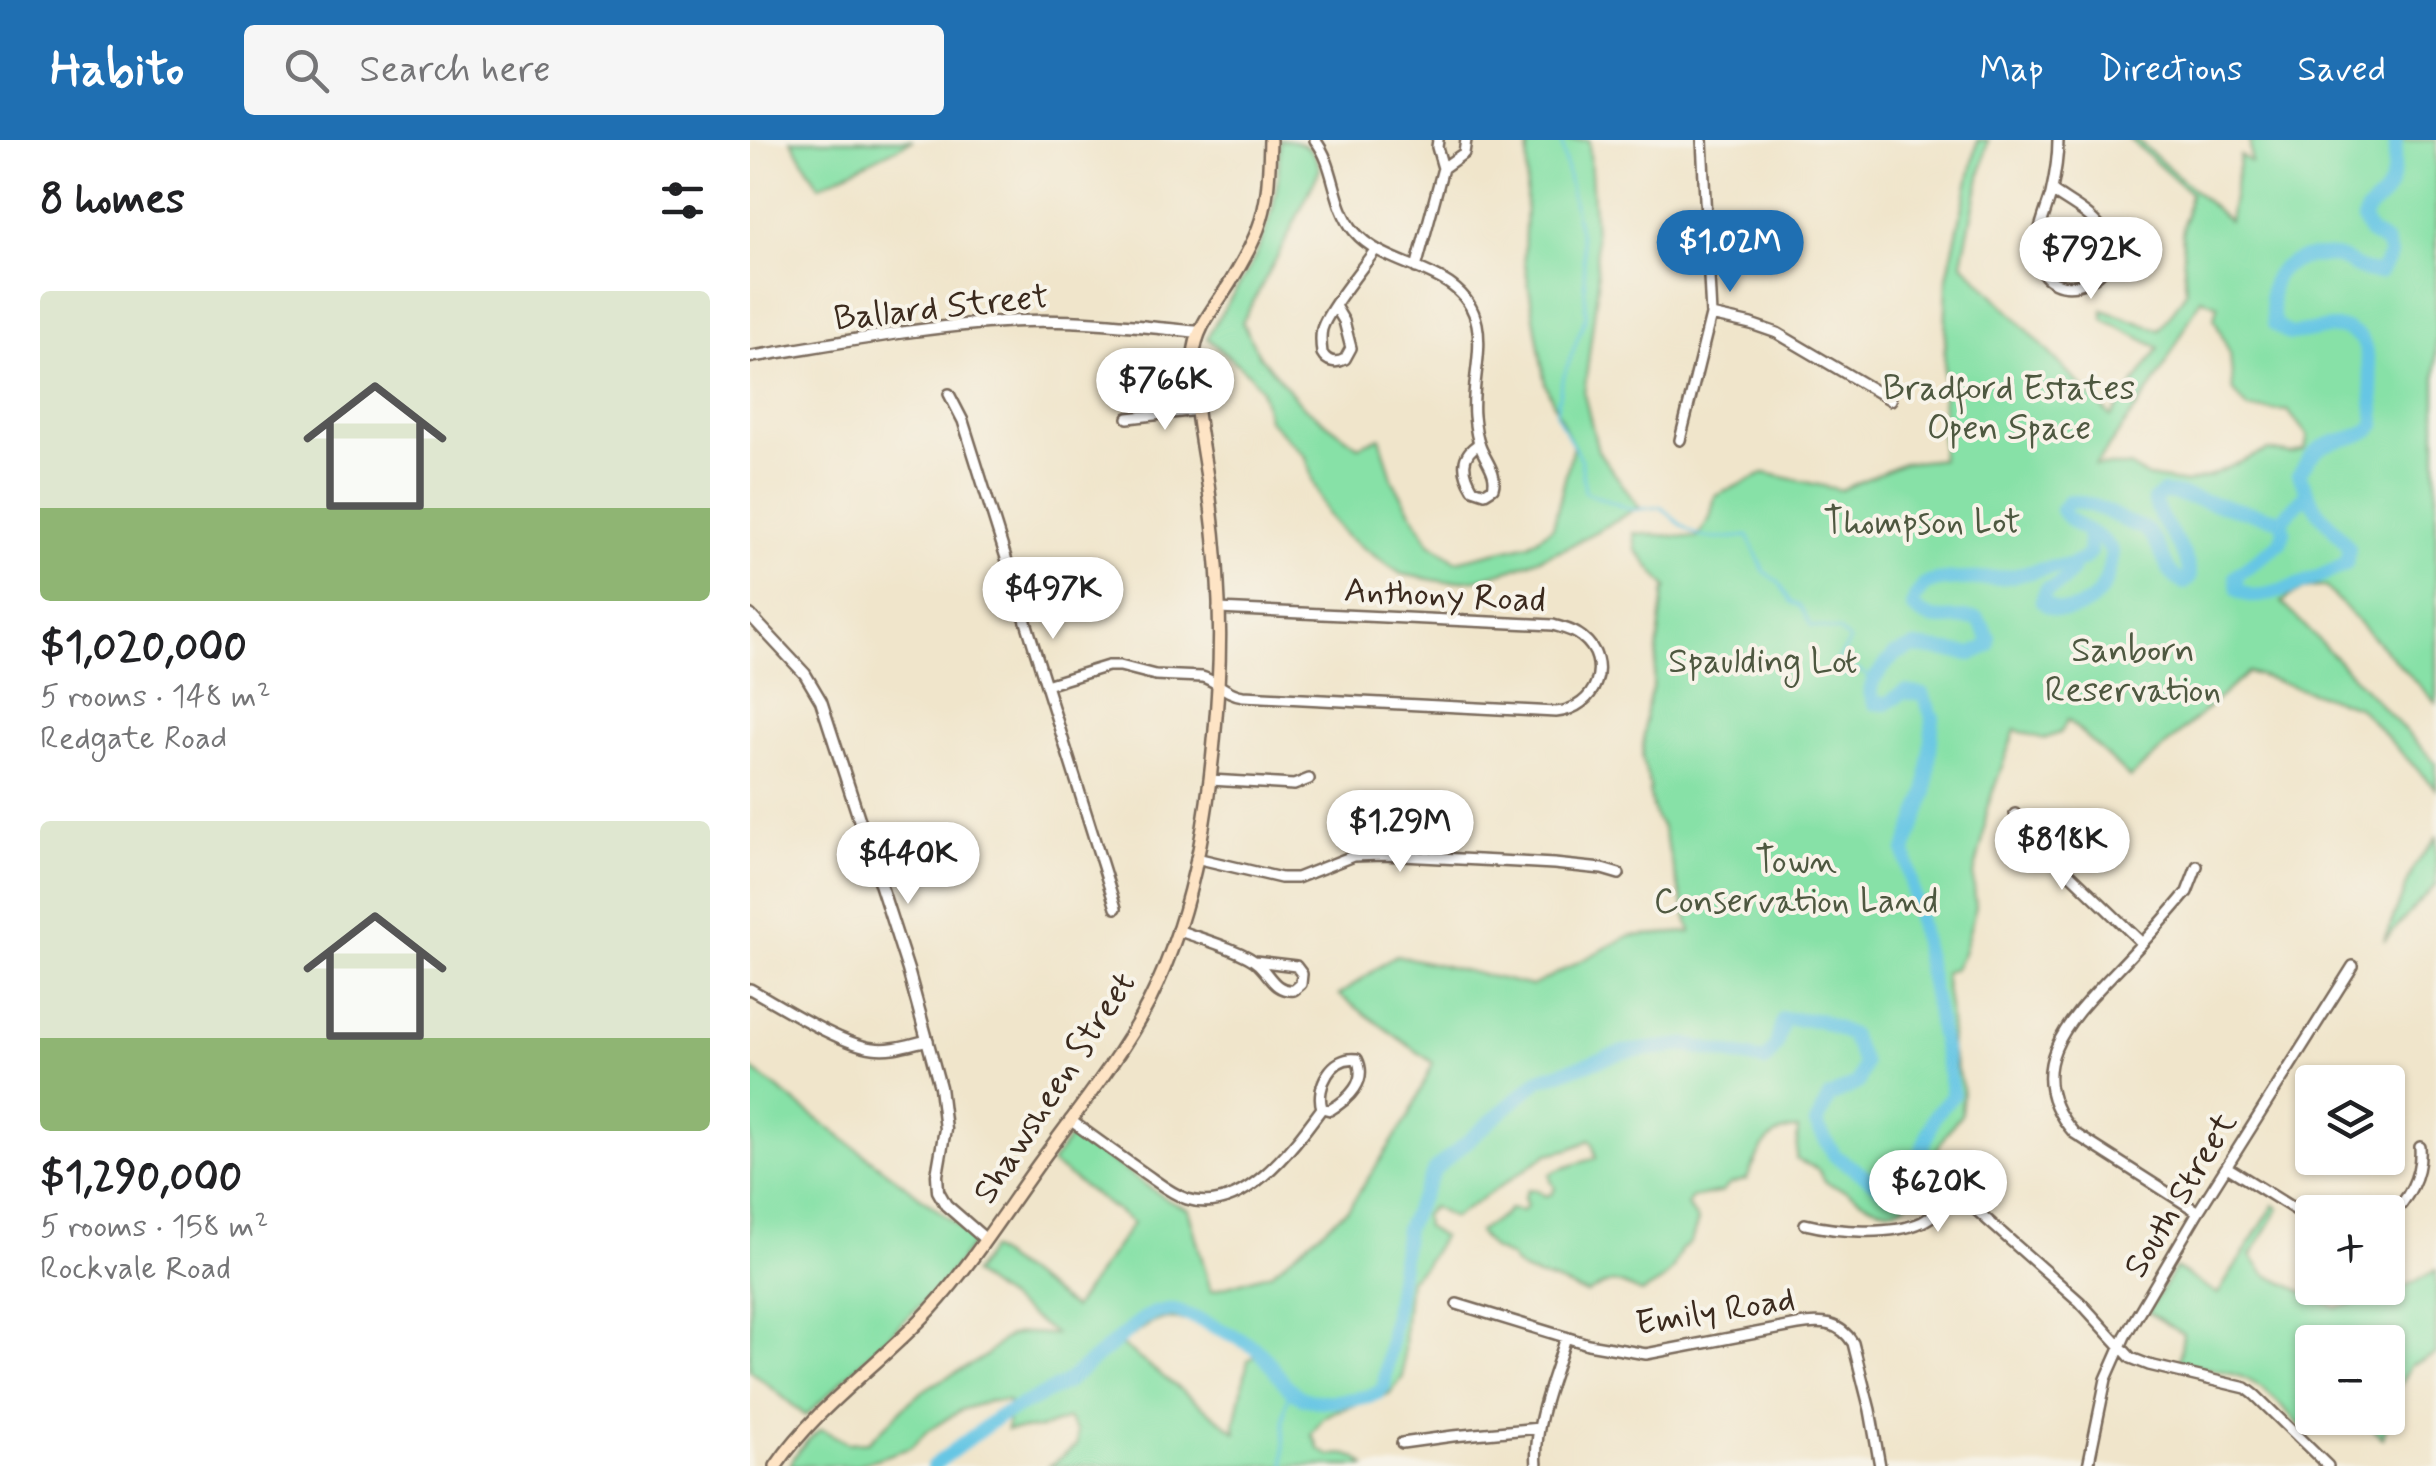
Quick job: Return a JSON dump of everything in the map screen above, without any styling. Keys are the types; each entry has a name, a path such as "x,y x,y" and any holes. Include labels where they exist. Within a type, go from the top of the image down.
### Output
{"main road":[{"path":"1198,332 1232,281 1258,228 1268,187 1270,140"},
{"name":"Shawsheen Street","path":"776,1466 819,1414 929,1311 985,1239 1148,1004 1177,930 1196,858 1210,780 1218,687 1218,610 1210,493 1197,410 1194,355 1198,332"}],"street":[{"path":"1315,140 1324,154 1345,218 1358,236 1376,250 1451,284 1467,300 1478,337 1473,409 1479,444 1496,480 1492,490 1482,494 1473,489 1464,466 1467,454 1479,444"},
{"path":"1416,268 1444,168 1438,140"},
{"path":"1444,168 1464,153 1466,140"},
{"path":"1680,440 1711,315 1702,140"},
{"path":"2052,191 2096,224 2106,237 2105,265 2099,275 2084,284 2067,286 2056,282 2043,271 2038,260 2058,140"},
{"path":"1336,306 1350,345 1347,357 1336,362 1325,358 1322,328 1336,306 1376,250"},
{"path":"1711,315 1778,333 1891,400"},
{"name":"Ballard Street","path":"750,357 907,332 1020,321 1198,332"},
{"path":"949,394 963,421 1116,908"},
{"path":"1128,418 1197,410"},
{"name":"Anthony Road","path":"1046,685 1120,666 1155,675 1202,677 1242,696 1565,711 1591,696 1598,664 1595,653 1580,635 1553,625 1218,610"},
{"path":"750,615 809,680 821,702 928,1040 945,1129 938,1191 946,1205 985,1239"},
{"path":"1210,780 1294,785 1310,779"},
{"path":"2015,814 2040,845 2142,942"},
{"path":"1196,858 1281,878 1297,878 1354,856 1383,855 1554,864 1619,874"},
{"path":"2197,866 2188,892 2075,1014 2064,1030 2051,1067 2053,1095 2061,1117 2078,1136 2198,1212"},
{"path":"1177,930 1256,960 1296,966 1302,974 1301,984 1289,992 1280,989 1256,960"},
{"name":"South Street","path":"2088,1466 2102,1393 2119,1347 2198,1212 2352,966"},
{"path":"750,989 863,1046 891,1048 928,1040"},
{"path":"1070,1120 1176,1195 1205,1202 1228,1198 1266,1174 1322,1108 1319,1093 1338,1062 1346,1058 1357,1060 1361,1079 1353,1090 1330,1110 1322,1108"},
{"path":"2405,1199 2418,1176 2420,1147"},
{"path":"2226,1167 2295,1210"},
{"path":"1805,1224 1854,1231 1908,1226 1931,1217 1956,1200 1966,1202 2080,1302 2131,1358 2246,1388 2328,1466"},
{"name":"Emily Road","path":"1458,1304 1612,1350 1646,1354 1814,1322 1841,1328 1853,1342 1880,1466"},
{"path":"1538,1466 1540,1428 1566,1337"},
{"path":"1402,1443 1540,1428"}],"green space":[{"path":"791,140 913,140 819,186"},
{"path":"1279,140 1306,146 1320,169 1242,322 1259,355 1302,405 1358,446 1380,437 1393,481 1430,543 1456,561 1529,544 1553,527 1573,446 1545,384 1524,257 1528,144 1521,140 1589,140 1598,283 1584,394 1598,451 1639,507 1568,547 1477,579 1445,582 1401,574 1346,536 1328,515 1306,457 1268,419 1261,389 1207,338 1248,270 1269,223 1278,175"},
{"path":"1978,140 1988,140 1962,262 2111,417 2159,348 2103,319 2103,310 2160,330 2186,292 2182,234 2190,193 2130,140 2137,140 2229,221 2240,156 2251,162 2250,140 2436,140 2436,703 2325,587 2302,590 2282,602 2436,763 2436,789 2358,707 2248,672 2130,778 2068,720 2060,733 2044,739 2015,730 1987,808 1973,878 1976,907 1963,953 1955,968 1944,973 1950,1048 1963,1089 1961,1115 1943,1138 1915,1195 1898,1208 1869,1204 1828,1183 1817,1169 1796,1159 1798,1129 1778,1133 1765,1145 1747,1179 1730,1184 1722,1192 1692,1198 1687,1205 1698,1221 1691,1242 1681,1250 1662,1281 1642,1293 1615,1283 1587,1294 1529,1274 1510,1257 1492,1249 1478,1232 1509,1209 1522,1211 1527,1206 1524,1198 1528,1189 1545,1196 1552,1194 1555,1188 1550,1174 1596,1158 1590,1140 1548,1154 1453,1218 1432,1207 1424,1215 1425,1227 1442,1237 1424,1266 1409,1279 1403,1377 1389,1395 1336,1411 1323,1418 1312,1434 1320,1450 1331,1456 1350,1455 1366,1466 1049,1466 1077,1445 1077,1432 1068,1419 1041,1428 1007,1430 1008,1401 989,1401 961,1410 926,1432 910,1448 854,1466 790,1466 803,1445 821,1429 848,1443 868,1442 925,1390 978,1361 1006,1338 1020,1333 1055,1334 972,1274 990,1249 1073,1308 1133,1223 1051,1163 1070,1137 1169,1201 1188,1209 1211,1291 1271,1273 1349,1208 1409,1116 1433,1063 1339,995 1396,955 1532,986 1629,936 1691,932 1662,827 1656,819 1642,758 1646,710 1667,588 1636,550 1634,533 1697,538 1710,518 1715,496 1765,473 1841,490 1903,463 1941,459 1947,277","holes":["2201,298 2218,305 2214,318 2230,354 2233,390 2248,409 2288,411 2308,436 2305,449 2291,454 2268,450 2186,483 2148,477 2129,466 2095,466 2158,378","1163,1319 1199,1321 1249,1341 1262,1353 1248,1360 1236,1432 1120,1344"]},
{"path":"2436,838 2436,884 2384,941 2414,867"},
{"path":"750,1068 976,1239 939,1287 806,1416 750,1370"},
{"path":"2274,1205 2279,1208 2251,1256 2265,1274 2295,1288 2295,1305 2405,1305 2405,1287 2436,1270 2436,1354 2411,1365 2405,1376 2405,1325 2295,1325 2295,1421 2274,1399 2242,1377 2179,1363 2183,1334 2148,1312 2175,1268 2218,1294"}],"waterway":[{"path":"1561,140 1583,252 1586,315 1561,384 1556,414 1581,460 1585,492 1632,510 1661,507 1700,536 1748,536 1764,571 1779,582 1791,602 1800,606 1811,626 1839,631 1850,641 1835,665 1844,675 1859,670 1873,680"},
{"path":"933,1466 998,1417 1064,1384 1144,1318 1162,1311 1192,1317 1253,1347 1301,1397 1339,1401 1378,1393 1384,1386 1406,1228 1435,1169 1540,1079 1623,1052 1686,1045 1765,1061 1776,1046 1783,1019 1819,1020 1851,1035 1864,1064 1858,1083 1829,1097 1816,1124 1835,1156 1889,1192 1908,1187 1935,1115 1953,1095 1905,851 1926,793 1933,718 1923,695 1904,692 1886,704 1874,703 1870,692 1873,680 1894,655 1915,647 1972,654 1988,646 1989,637 1978,619 1935,619 1913,607 1925,584 2006,577 2069,566 2069,574 2058,585 2046,589 2042,601 2056,609 2072,610 2094,598 2105,583 2112,552 2101,539 2067,517 2062,510 2069,501 2098,508 2146,530 2172,573 2184,583 2190,577 2188,566 2154,500 2162,493 2281,520 2284,532 2280,543 2236,576 2238,590 2247,594 2287,589 2346,564 2349,548 2317,509 2299,474 2327,444 2355,437 2375,425 2366,354 2360,337 2346,329 2290,334 2274,324 2272,288 2277,275 2290,263 2317,256 2335,257 2380,272 2390,255 2386,243 2370,233 2363,220 2389,187 2396,140"},
{"path":"2281,520 2307,494"},
{"path":"2069,566 2090,552 2088,532"},
{"path":"1285,1466 1283,1420 1289,1389"}],"park label":[{"name":"Bradford Estates Open Space","path":"2009,407"},
{"name":"Thompson Lot","path":"1922,521"},
{"name":"Spaulding Lot","path":"1763,660"},
{"name":"Sanborn Reservation","path":"2133,669"},
{"name":"Town Conservation Land","path":"1796,880"}]}
